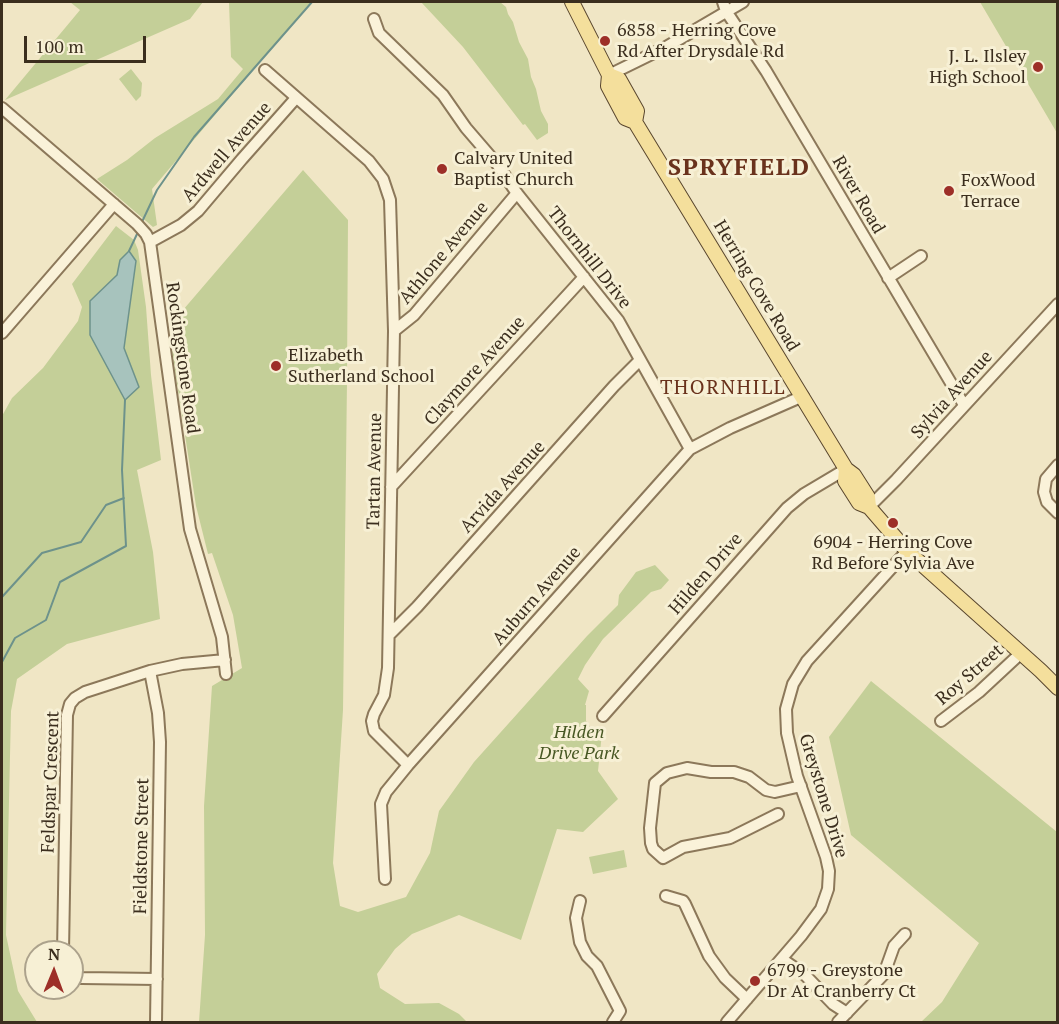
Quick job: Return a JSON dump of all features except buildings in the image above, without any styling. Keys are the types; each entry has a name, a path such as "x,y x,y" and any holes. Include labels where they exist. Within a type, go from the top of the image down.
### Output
{"main road":[{"name":"Herring Cove Road","path":"572,2 609,75 620,79 637,111 635,122 846,469 845,481 859,503 869,507 907,551 1058,688"}],"street":[{"path":"609,75 666,47 724,6 743,2"},
{"name":"River Road","path":"724,6 766,71 964,405"},
{"name":"Thornhill Drive","path":"374,19 380,33 443,94 466,128 497,164 517,193 618,320 690,449"},
{"name":"Tartan Avenue","path":"265,70 369,161 379,172 391,205 394,331 389,635 386,686 382,700 374,714 372,725 374,731 408,765"},
{"name":"Ardwell Avenue","path":"150,242 181,225 198,211 296,98"},
{"path":"2,108 114,204 146,234 150,242"},
{"name":"Athlone Avenue","path":"394,331 414,315 517,193"},
{"path":"2,333 114,204"},
{"name":"Rockingstone Road","path":"150,242 190,529 222,637 226,674"},
{"path":"888,278 921,256"},
{"name":"Claymore Avenue","path":"391,488 584,276"},
{"name":"Sylvia Avenue","path":"869,507 1058,304"},
{"name":"Arvida Avenue","path":"389,635 417,607 614,386 640,360"},
{"name":"Auburn Avenue","path":"385,879 381,804 386,792 408,765 690,449 730,428 803,396"},
{"path":"1058,465 1048,476 1044,485 1046,500 1058,513"},
{"name":"Hilden Drive","path":"603,716 787,508 804,494 846,469"},
{"name":"Greystone Drive","path":"727,1023 817,916 824,903 828,886 829,871 826,857 801,786 786,728 786,709 793,684 807,661 907,551"},
{"name":"Roy Street","path":"941,721 979,692 1021,653"},
{"name":"Feldspar Crescent","path":"63,940 68,708 72,701 81,694 150,671 182,664 225,660"},
{"name":"Fieldstone Street","path":"150,671 158,713 159,742 156,1023"},
{"path":"778,814 730,838 683,847 663,858 651,843 650,828 655,783 667,773 687,768 708,772 739,773 753,779 766,790 775,792 801,786"},
{"path":"666,896 685,903 709,956 725,978 747,999"},
{"path":"580,901 576,926 581,946 597,966 621,1011 614,1023"},
{"path":"838,1023 884,974 894,946 905,934"},
{"path":"782,959 805,975 833,1004 847,1013"},
{"path":"84,978 157,979"}],"green space":[{"path":"70,2 203,2 190,19 5,100 80,10"},
{"path":"229,2 311,2 152,189 157,225 153,227 97,179 127,160 155,138 218,99 243,69 231,57"},
{"path":"421,2 500,2 506,7 528,59 541,111 548,124 548,133 537,140 463,47"},
{"name":"J. L. Ilsley High School","path":"980,2 1057,2 1057,133"},
{"path":"131,69 142,83 141,96 136,101 119,79"},
{"name":"Hilden Drive Park","path":"303,170 348,220 347,376 377,378 377,382 347,381 343,710 333,863 340,906 358,912 406,897 430,853 439,811 474,762 587,636 618,605 619,595 636,572 655,565 669,580 661,589 651,592 603,639 578,679 589,691 585,705 586,721 591,728 602,733 598,771 618,799 583,832 557,829 521,940 459,915 412,934 395,949 377,974 380,988 405,1004 439,1003 459,1014 467,1022 199,1022 205,935 204,806 212,686 242,668 233,615 212,553 208,554 196,506 172,351 175,350 171,324"},
{"path":"116,226 134,240 138,250 146,307 161,460 137,470 153,552 160,619 67,644 17,679 11,711 6,935 18,991 37,1022 2,1022 2,416 12,398 43,368 78,321 82,307 72,284","holes":["136,261 124,348 139,387 90,301 117,275"]},
{"path":"871,681 1057,832 1057,1022 921,1022 942,1002 979,943 851,835 829,737"},
{"path":"624,850 627,867 593,874 589,857"}],"water":[{"path":"129,251 136,261 124,348 139,387 125,400 90,335 90,301 117,275 120,260"}],"waterway":[{"path":"141,224 157,190 194,137 312,2"},
{"path":"129,251 138,232"},
{"path":"2,662 15,638 46,620 60,582 126,546 122,470 125,400"},
{"path":"2,597 42,553 81,542 106,505 124,498"}],"place":[{"name":"6858 - Herring Cove Rd After Drysdale Rd","path":"605,41"},
{"name":"J. L. Ilsley High School","path":"1038,67"},
{"name":"Calvary United Baptist Church","path":"442,169"},
{"name":"FoxWood Terrace","path":"949,191"},
{"name":"Elizabeth Sutherland School","path":"276,366"},
{"name":"6904 - Herring Cove Rd Before Sylvia Ave","path":"893,523"},
{"name":"6799 - Greystone Dr At Cranberry Ct","path":"755,981"}],"district":[{"name":"SPRYFIELD","path":"739,168"},
{"name":"THORNHILL","path":"723,388"}]}
